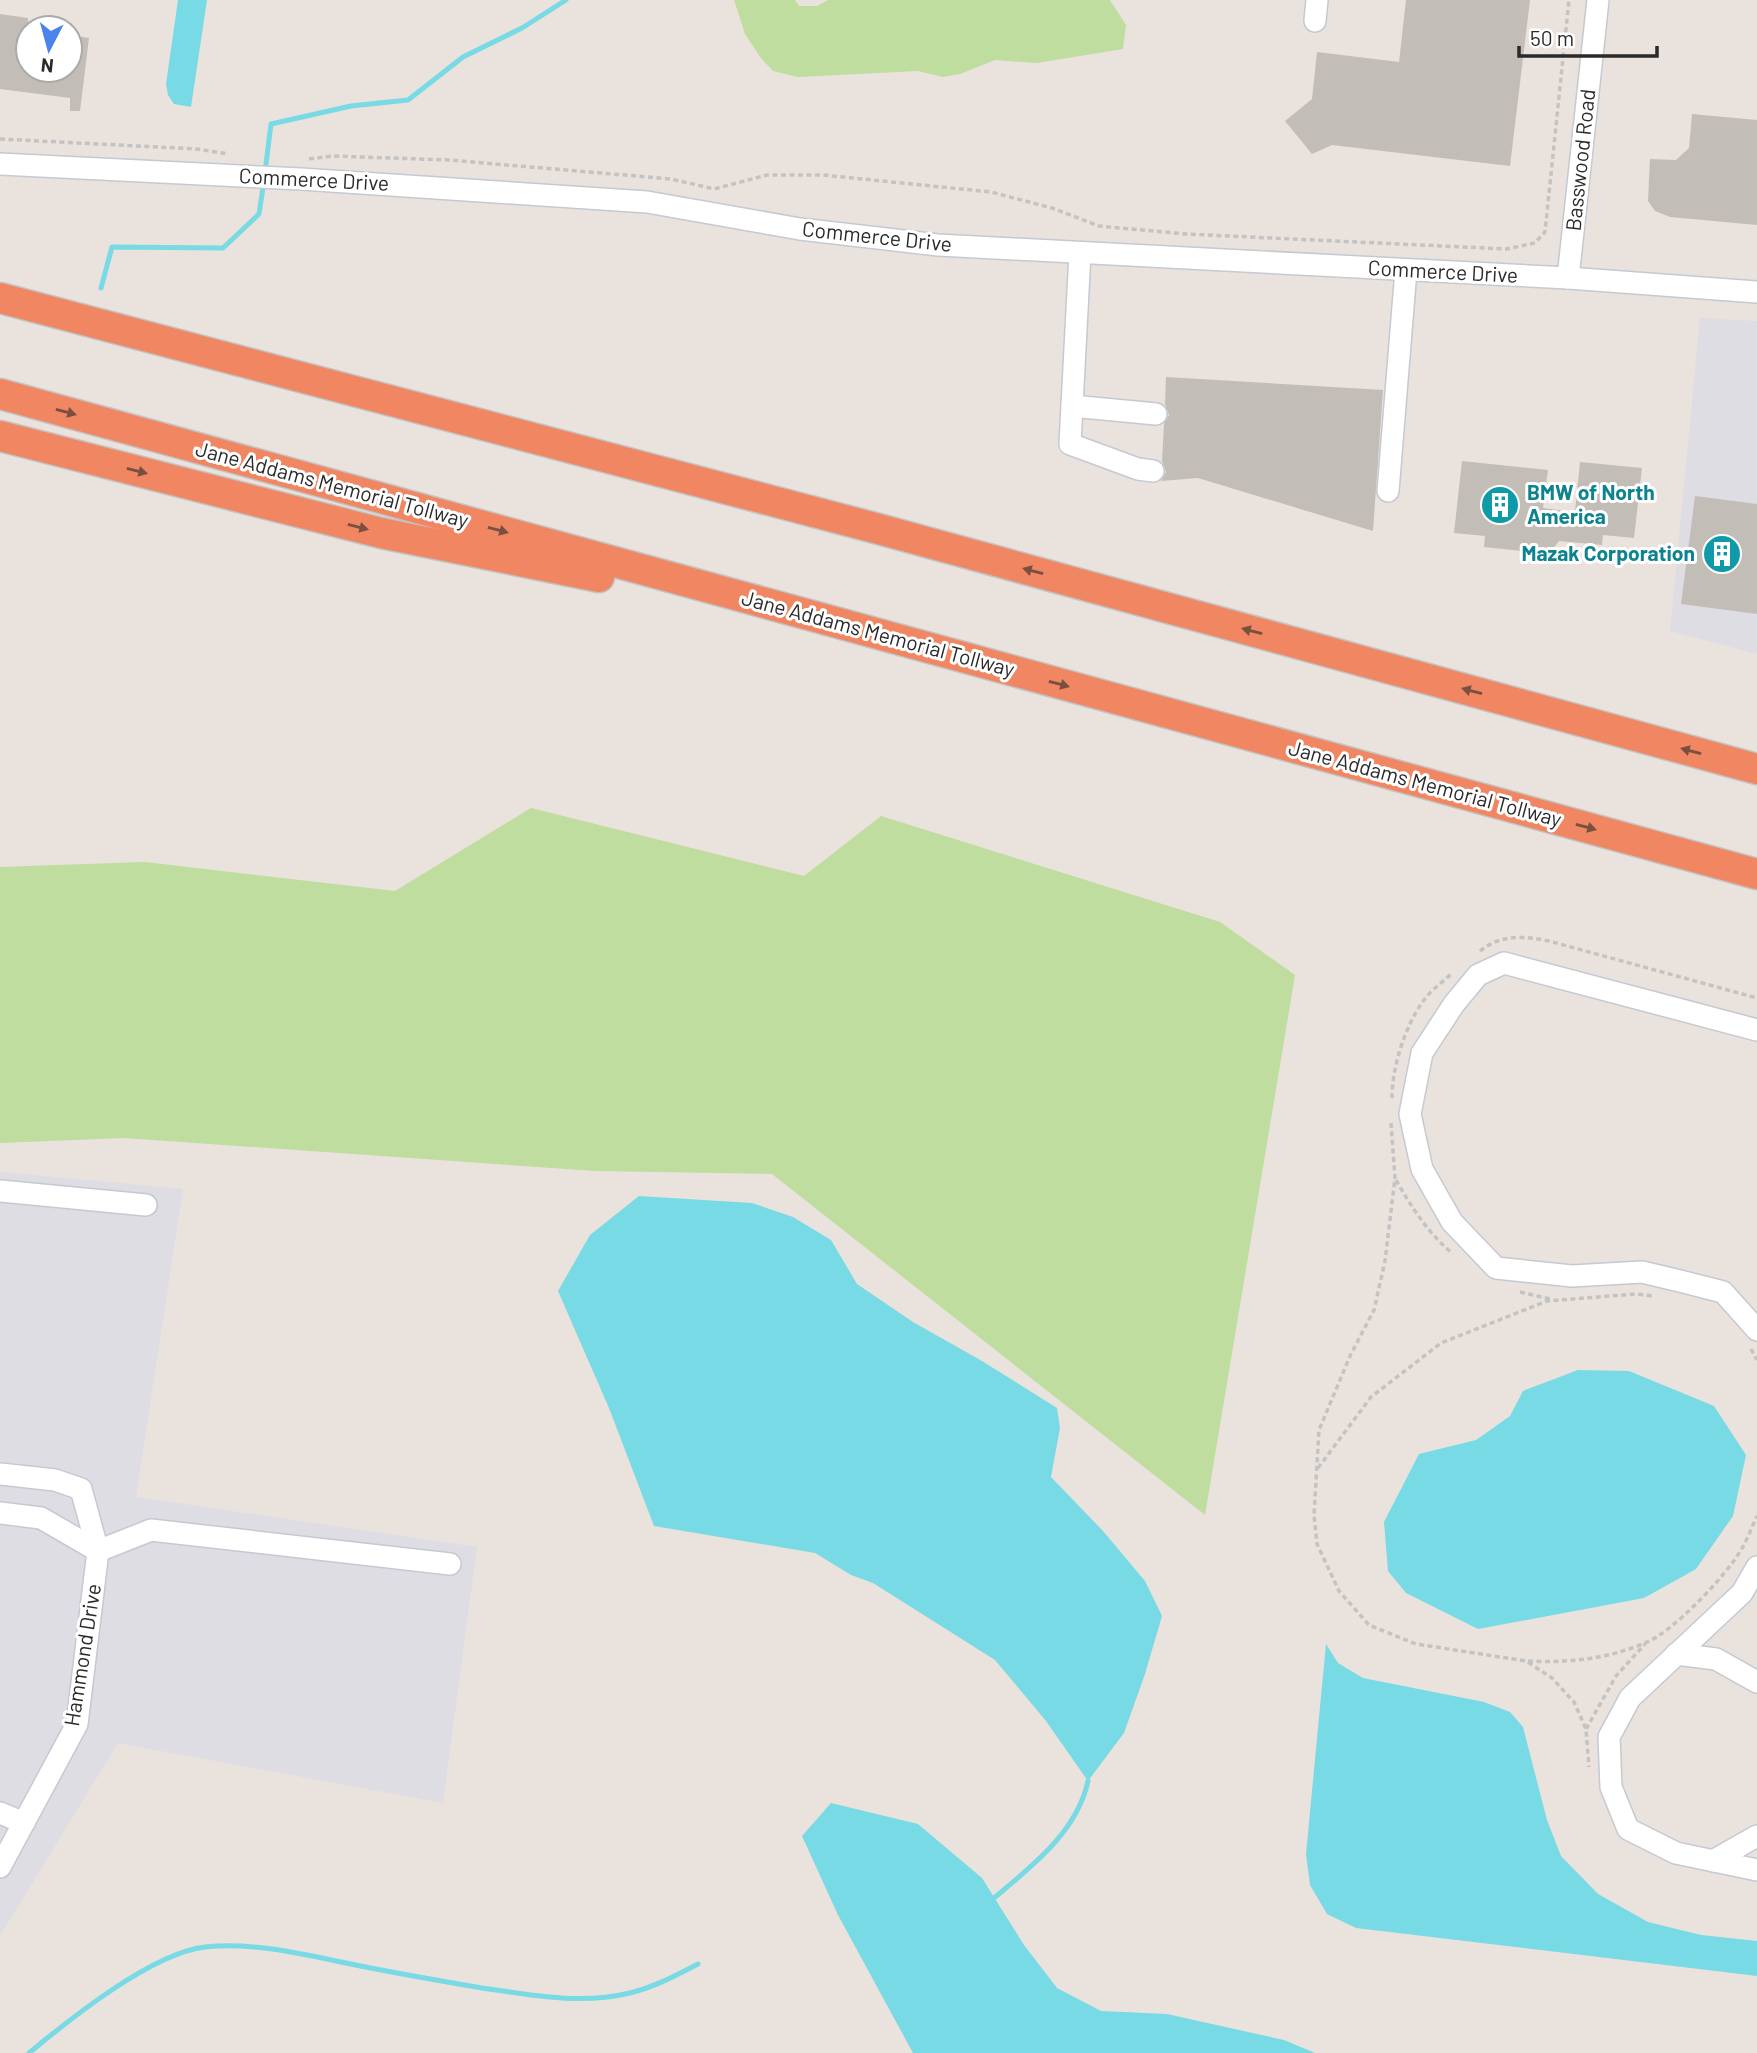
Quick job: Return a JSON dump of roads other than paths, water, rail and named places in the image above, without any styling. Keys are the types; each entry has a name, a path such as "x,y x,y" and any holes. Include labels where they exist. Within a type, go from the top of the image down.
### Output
{"highway":[{"path":"0,298 876,528 1757,769"},
{"name":"Jane Addams Memorial Tollway","path":"0,394 1757,874"},
{"path":"0,436 381,533 852,627"}],"street":[{"name":"Basswood Road","path":"1568,278 1598,0"},
{"name":"Commerce Drive","path":"0,164 233,165 301,169 648,202 814,230 938,245 1568,278 1757,292"},
{"path":"1080,253 1069,444 1139,469 1153,471"},
{"path":"1388,491 1406,270"},
{"path":"1072,406 1156,414"},
{"path":"1752,1336 1723,1292 1642,1272 1572,1276 1496,1268 1452,1222 1422,1169 1410,1114 1422,1053 1454,1004 1478,975 1504,963 1757,1030"},
{"path":"0,1191 146,1205"},
{"path":"0,1474 55,1480 80,1489 98,1551"},
{"path":"0,1513 41,1518 98,1551"},
{"path":"98,1551 150,1530 450,1564"},
{"name":"Hammond Drive","path":"0,1867 77,1724 98,1551"},
{"path":"1757,1567 1742,1593 1630,1698 1609,1737 1611,1787 1628,1829 1675,1853 1757,1870"},
{"path":"1676,1654 1716,1659 1757,1682"},
{"path":"0,1812 24,1823"},
{"path":"1713,1861 1757,1836"}],"water":[{"path":"178,0 207,0 191,107 174,104 168,95 166,84"},
{"path":"639,1196 752,1203 793,1217 831,1240 857,1284 913,1322 1057,1408 1060,1428 1051,1477 1103,1531 1145,1581 1162,1616 1124,1733 1088,1781 1046,1721 995,1660 873,1583 851,1575 815,1553 654,1526 609,1408 558,1291 590,1235"},
{"path":"1578,1370 1629,1371 1714,1406 1746,1455 1733,1516 1696,1569 1644,1598 1478,1629 1406,1593 1388,1571 1384,1522 1419,1454 1476,1440 1510,1416 1523,1391"},
{"path":"1326,1644 1338,1663 1363,1678 1484,1702 1510,1712 1523,1727 1547,1820 1561,1856 1598,1894 1648,1922 1701,1935 1757,1941 1757,1976 1356,1928 1327,1914 1310,1885 1306,1854"},
{"path":"831,1803 918,1824 982,1878 1024,1945 1057,1988 1101,2011 1167,2014 1284,2040 1315,2053 913,2053 838,1915 802,1836"}],"waterway":[{"path":"265,172 271,124 351,106 408,100 463,57 522,28 566,0"},
{"path":"101,288 112,247 223,248 259,214 264,181"},
{"path":"994,1898 1051,1847 1074,1816 1088,1781"},
{"path":"29,2053 89,2006 137,1974 161,1961 205,1947 273,1949 482,1988 574,1999 630,1993 673,1977 698,1964"}],"place":[{"name":"BMW of North America","path":"1500,505"},
{"name":"Mazak Corporation","path":"1722,554"}]}
